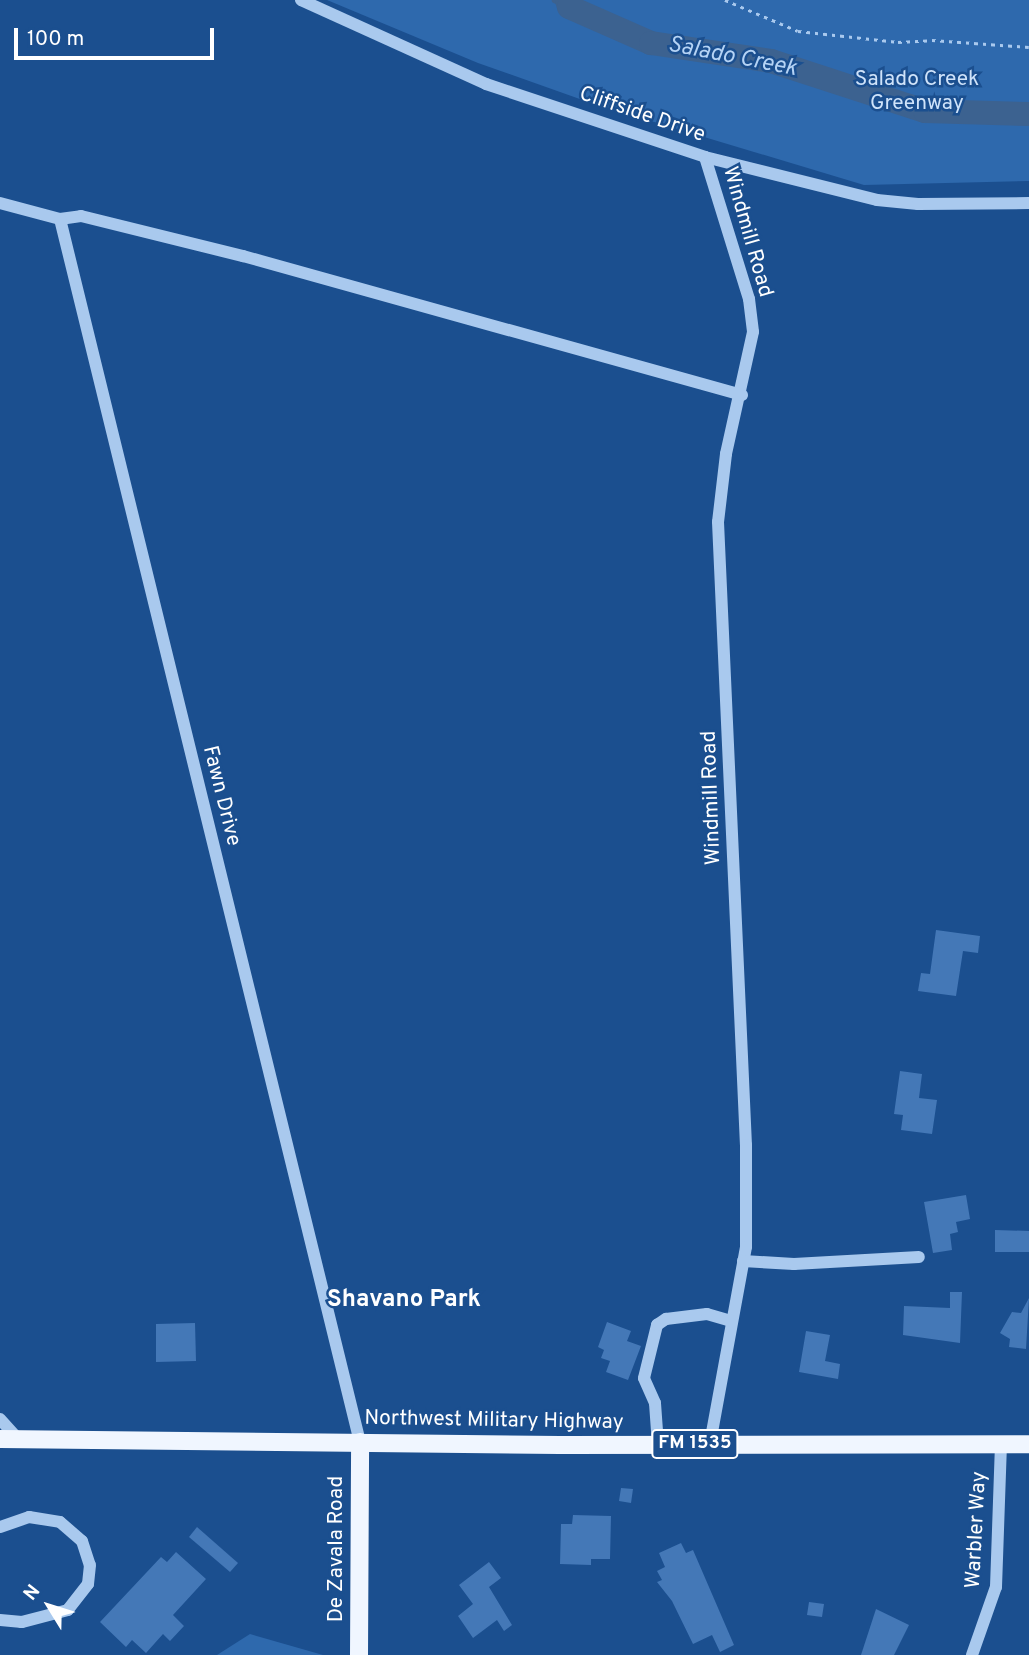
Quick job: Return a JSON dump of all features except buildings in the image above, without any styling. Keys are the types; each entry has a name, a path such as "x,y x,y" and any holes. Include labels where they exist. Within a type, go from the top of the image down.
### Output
{"main road":[{"name":"Northwest Military Highway","path":"0,1439 658,1445 1029,1444"},
{"name":"De Zavala Road","path":"359,1655 360,1442"}],"street":[{"name":"Cliffside Drive","path":"301,0 486,84 705,157 877,200 930,205 1029,203"},
{"name":"Windmill Road","path":"705,157 749,299 753,332 742,396 726,454 719,522 746,1146 743,1261 710,1444"},
{"path":"0,203 60,219 81,216 243,256 742,396"},
{"name":"Fawn Drive","path":"60,219 360,1442"},
{"path":"743,1261 794,1264 919,1257"},
{"path":"658,1445 655,1404 644,1378 657,1325 706,1314 732,1321"},
{"path":"0,1419 18,1439"},
{"name":"Warbler Way","path":"972,1655 996,1587 1000,1444"},
{"path":"0,1527 29,1517 60,1522 82,1541 90,1565 88,1584 68,1610 22,1622 0,1620"}],"path":[{"path":"725,0 798,31 898,42 932,40 1029,47"}],"green space":[{"name":"Salado Creek Greenway","path":"327,0 1029,0 1029,181 864,185 591,103 478,63"},
{"path":"250,1634 323,1655 217,1655"}],"waterway":[{"path":"554,0 569,7"},
{"name":"Salado Creek","path":"567,0 569,7 651,43 771,61 925,111 1029,114"}],"district":[{"name":"Shavano Park","path":"404,1301"}]}
